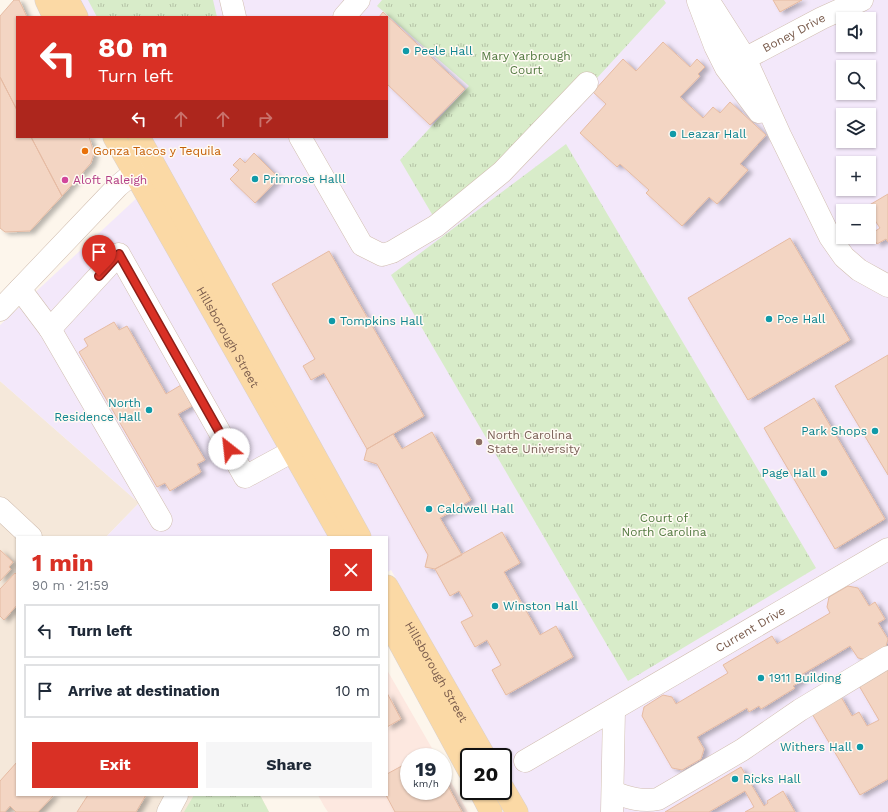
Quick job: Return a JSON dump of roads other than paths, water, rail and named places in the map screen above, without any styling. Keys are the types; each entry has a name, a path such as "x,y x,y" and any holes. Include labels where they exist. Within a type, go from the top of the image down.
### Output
{"main road":[{"path":"46,0 54,16"},
{"path":"68,0 76,16"},
{"name":"Hillsborough Street","path":"115,138 340,536"},
{"name":"Hillsborough Street","path":"139,138 359,536"},
{"name":"Hillsborough Street","path":"388,589 480,748"},
{"name":"Hillsborough Street","path":"388,622 460,754"},
{"path":"485,800 491,812"},
{"path":"510,800 517,812"}],"street":[{"path":"231,0 236,16"},
{"path":"345,16 359,0"},
{"path":"698,0 715,46 735,63"},
{"path":"708,0 754,106 780,136 830,237 844,257 859,270 888,286"},
{"name":"Boney Drive","path":"735,63 822,18 862,0"},
{"path":"301,138 362,244 382,255 392,252 436,226 502,172 587,83"},
{"path":"0,310 118,186 150,159"},
{"path":"50,329 119,254 245,477 293,451"},
{"path":"20,289 50,329 161,520"},
{"path":"0,508 30,536"},
{"name":"Current Drive","path":"525,761 888,549"},
{"path":"614,710 613,802 626,797 646,801 658,799 742,750 800,710 888,657"},
{"path":"168,812 176,796"}],"place":[{"name":"Peele Hall","path":"406,51"},
{"name":"Leazar Hall","path":"673,134"},
{"name":"Gonza Tacos y Tequila","path":"85,151"},
{"name":"Primrose Halll","path":"255,179"},
{"name":"Aloft Raleigh","path":"65,180"},
{"name":"Poe Hall","path":"769,319"},
{"name":"Tompkins Hall","path":"332,321"},
{"name":"North Residence Hall","path":"149,410"},
{"name":"Park Shops","path":"875,431"},
{"name":"North Carolina State University","path":"479,442"},
{"name":"Page Hall","path":"824,473"},
{"name":"Caldwell Hall","path":"429,509"},
{"name":"Winston Hall","path":"495,606"},
{"name":"1911 Building","path":"761,678"},
{"name":"Withers Hall","path":"860,747"},
{"name":"Ricks Hall","path":"735,779"}],"park label":[{"name":"Mary Yarbrough Court","path":"526,63"},
{"name":"Court of North Carolina","path":"664,525"}]}
